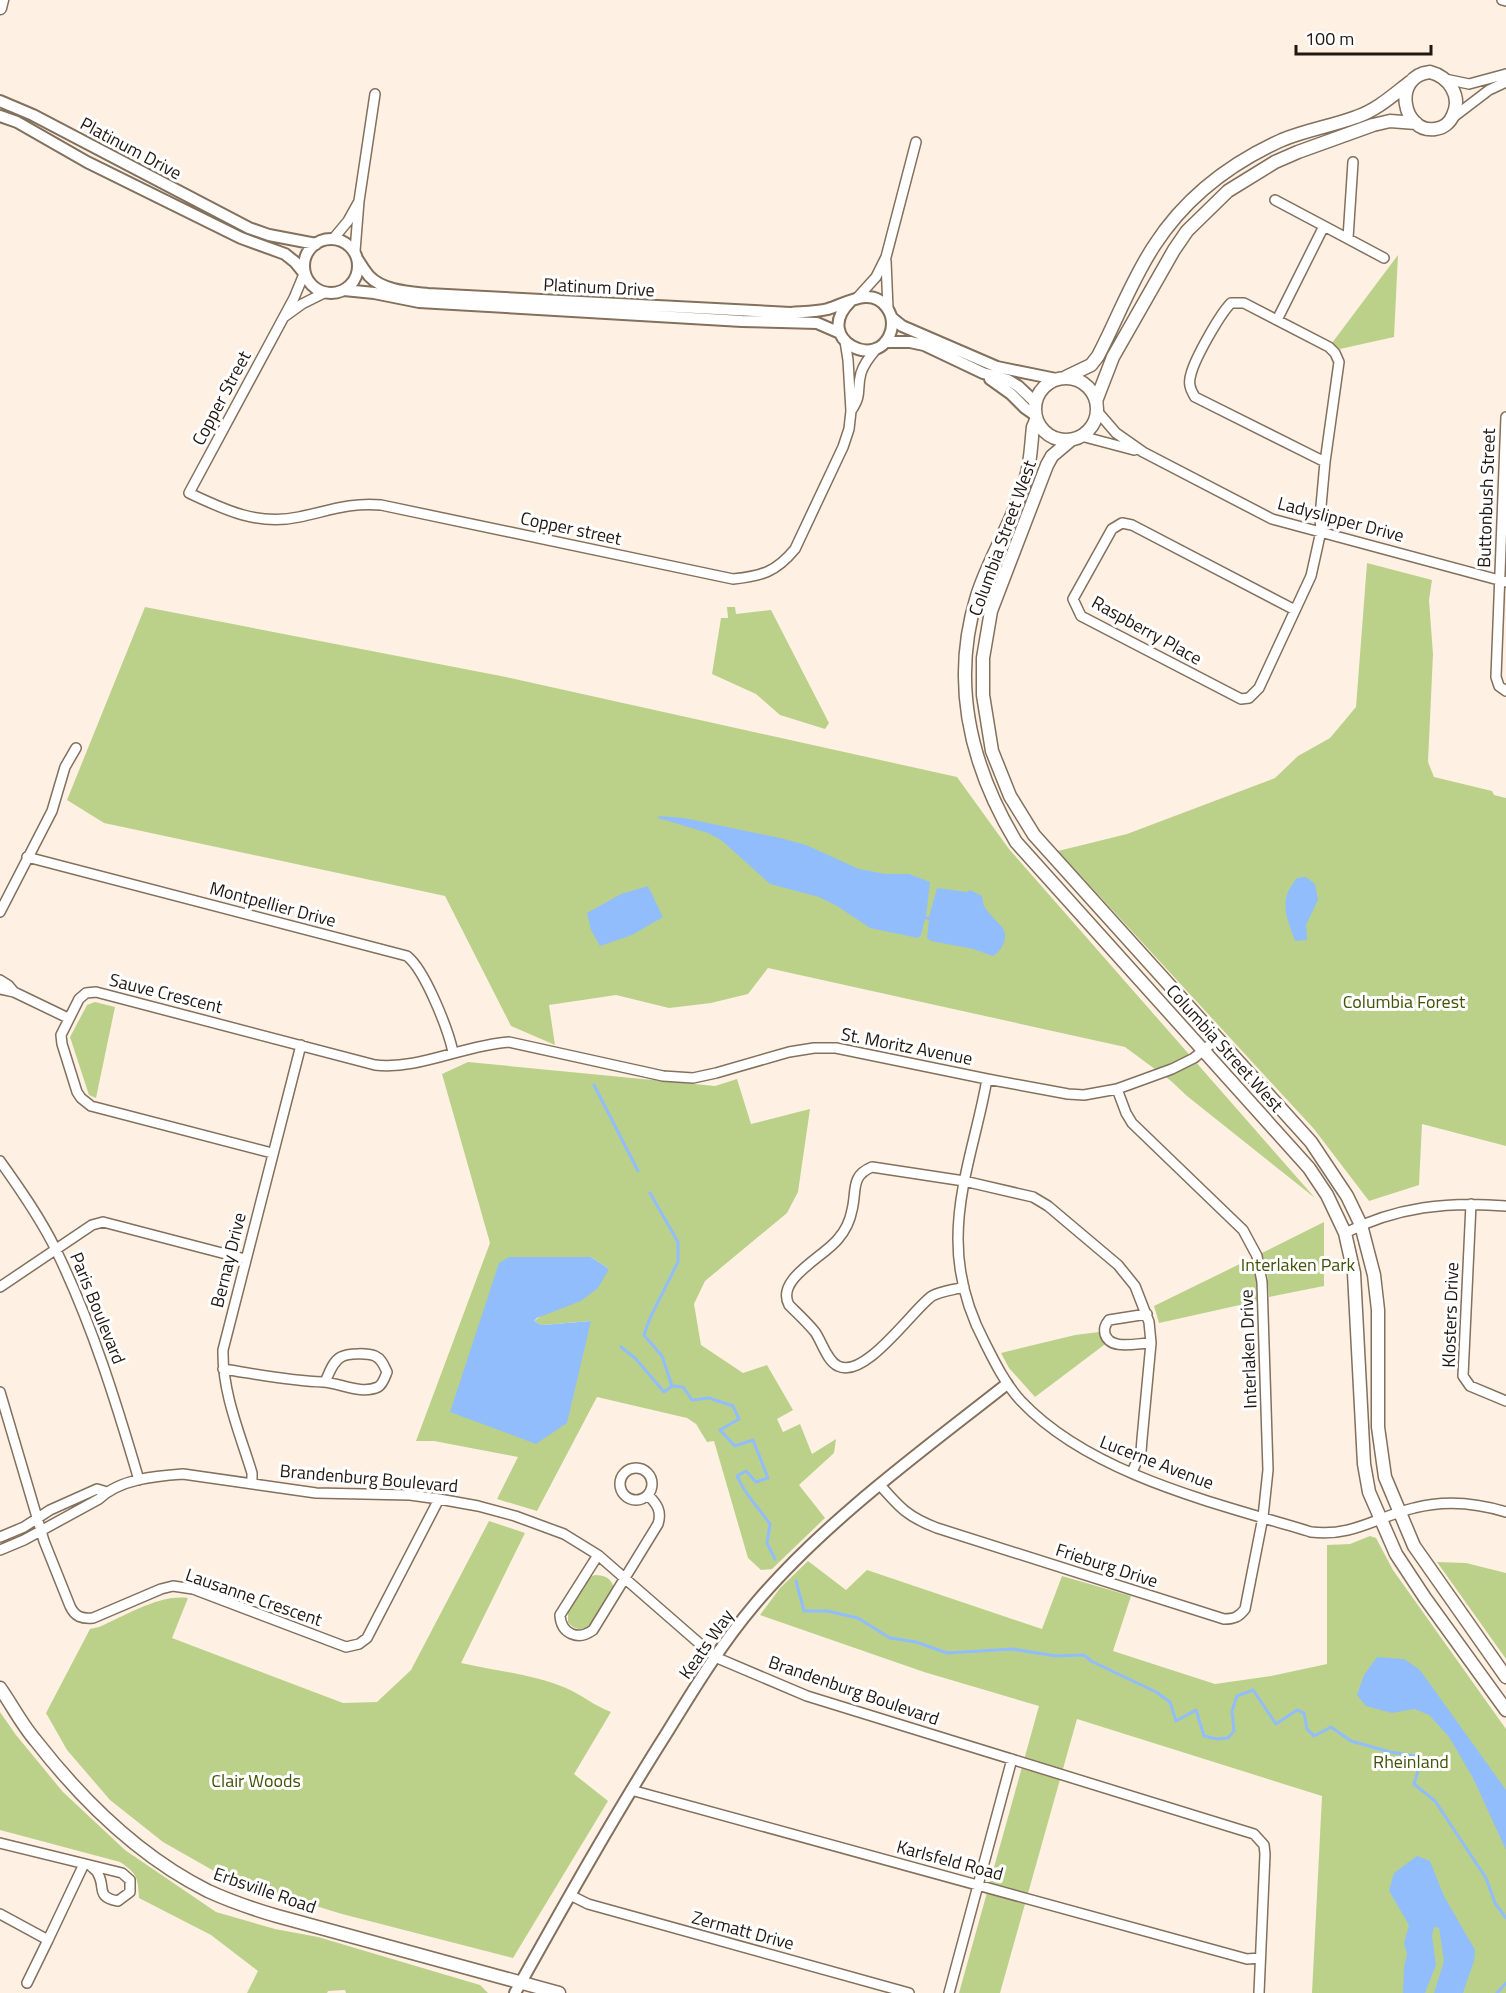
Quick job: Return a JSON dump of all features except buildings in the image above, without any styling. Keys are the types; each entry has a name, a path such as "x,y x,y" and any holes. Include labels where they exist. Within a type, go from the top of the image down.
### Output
{"main road":[{"path":"0,8 3,0"},
{"path":"1431,72 1445,79 1451,86 1456,103 1451,119 1438,129 1431,129 1416,123 1390,121 1373,125 1265,168 1228,191 1203,214 1174,250 1113,357 1094,421 1089,430 1076,438 1061,440 1043,431 1036,417 1035,402 1039,392 1047,384 1090,364 1098,356 1138,273 1154,246 1186,207 1208,185 1231,167 1258,151 1311,129 1357,117 1374,109 1416,77 1431,72"},
{"path":"1410,82 1405,99 1407,108 1416,123"},
{"path":"1061,378 1076,379 1086,384 1097,406"},
{"name":"Columbia Street West","path":"1036,417 1026,477 977,595 970,626 964,666 971,737 982,776 1016,842 1309,1168 1327,1195 1344,1233 1354,1273 1364,1464 1369,1492 1396,1554 1506,1710"},
{"name":"Columbia Street West","path":"1076,438 1052,456 1047,465 991,611 983,658 983,695 992,751 1010,796 1034,835 1311,1142 1347,1196 1361,1225 1374,1275 1378,1310 1378,1427 1385,1477 1414,1546 1506,1677"},
{"name":"Erbsville Road","path":"0,1688 35,1740 78,1790 149,1854 207,1890 277,1916 518,1988 559,1993"}],"street":[{"path":"1445,79 1469,84 1506,74"},
{"path":"1451,119 1489,90 1506,82"},
{"path":"356,256 341,240 333,239 316,244 306,258 304,273 318,289 326,292 344,290 356,277 359,201 375,94"},
{"name":"Platinum Drive","path":"0,101 249,228 269,235 316,244"},
{"name":"Platinum Drive","path":"0,116 18,122 87,162 242,238 285,254 295,261 304,273"},
{"path":"851,411 848,360 839,316 876,277 886,257 916,142"},
{"path":"1348,238 1353,162"},
{"path":"1275,200 1384,258"},
{"path":"333,239 348,221 359,201"},
{"path":"1277,320 1324,226"},
{"name":"Platinum Drive","path":"356,256 369,276 377,282 392,289 428,294 756,312 817,311 854,300"},
{"path":"851,411 859,399 861,373 868,358 881,345 892,326 886,257"},
{"name":"Copper Street","path":"189,493 283,319 304,273"},
{"name":"Platinum Drive","path":"344,290 374,293 418,302 742,321 817,323 842,337"},
{"name":"Copper Street","path":"283,319 302,304 326,292"},
{"path":"854,300 875,298 902,326 997,367 1061,378"},
{"name":"Raspberry Place","path":"1295,610 1132,525 1122,523 1112,529 1073,598 1081,616 1241,699 1249,698 1259,688 1311,576 1321,531 1325,462 1339,362 1329,347 1244,303 1232,303 1222,312 1206,343 1191,374 1189,387 1195,397 1325,462"},
{"path":"842,337 860,350 869,351 881,345 910,342 924,345 983,373 1008,380 1035,402"},
{"path":"983,373 1036,417"},
{"name":"Ladyslipper Drive","path":"1097,406 1116,433 1143,452 1272,519 1503,581"},
{"name":"Copper street","path":"189,493 228,512 248,518 275,520 363,503 381,505 733,579 771,571 795,549 843,447 849,429 851,411"},
{"name":"Buttonbush Street","path":"1506,417 1503,581 1496,676 1499,686 1506,691"},
{"name":"Ladyslipper Drive","path":"1076,438 1143,452"},
{"path":"0,912 52,811 64,767 76,748"},
{"name":"Montpellier Drive","path":"27,857 404,955 416,965 442,1016 453,1052"},
{"path":"0,980 14,992"},
{"path":"0,989 14,992 68,1018"},
{"name":"Sauve Crescent","path":"272,1153 91,1106 77,1092 61,1035 81,997 89,992 96,992 301,1045"},
{"name":"St. Moritz Avenue","path":"301,1045 375,1065 392,1067 408,1065 486,1044 509,1042 663,1076 693,1078 789,1052 814,1048 836,1048 1068,1094 1099,1093 1117,1089 1172,1070 1203,1051 1217,1039"},
{"name":"Bernay Drive","path":"252,1484 252,1473 223,1369 223,1350 301,1045"},
{"name":"Lucerne Avenue","path":"987,1079 964,1181 958,1219 958,1241 964,1287 974,1321 1007,1384 1021,1401 1041,1419 1082,1450 1163,1486 1311,1532 1326,1534 1345,1532 1424,1506 1459,1503 1506,1512"},
{"name":"Interlaken Drive","path":"1117,1089 1132,1123 1243,1230 1257,1257 1262,1282 1268,1452 1263,1517"},
{"name":"Paris Boulevard","path":"0,1161 25,1196 56,1249 105,1367 139,1480"},
{"path":"964,1287 940,1292 930,1297 896,1334 861,1363 847,1368 839,1367 832,1361 816,1333 786,1300 786,1293 792,1279 836,1241 845,1229 852,1210 857,1179 863,1171 872,1167 1024,1193 1048,1206 1124,1271 1138,1292 1147,1314 1150,1343 1141,1452 1132,1472"},
{"name":"Klosters Drive","path":"1471,1204 1463,1376 1470,1386 1506,1401"},
{"path":"1344,1233 1379,1217 1412,1210 1445,1205 1506,1206"},
{"path":"0,1287 92,1225 103,1222 245,1259"},
{"path":"1147,1314 1109,1320 1104,1330 1108,1340 1115,1345 1150,1343"},
{"path":"223,1369 307,1383 326,1382 342,1387 379,1387 387,1372 383,1362 375,1356 349,1354 340,1357 334,1363 326,1382"},
{"name":"Keats Way","path":"518,1988 631,1790 715,1657 754,1605 812,1544 880,1485 1007,1384"},
{"path":"0,1392 39,1524"},
{"name":"Brandenburg Boulevard","path":"0,1550 39,1524 99,1499 107,1492 139,1480 183,1474 316,1493 410,1495 478,1506 515,1516 564,1534 598,1555 715,1657 807,1696 1259,1837 1264,1845 1265,1854 1259,1993"},
{"name":"Frieburg Drive","path":"880,1485 903,1511 916,1520 1224,1619 1240,1616 1245,1609 1263,1517"},
{"path":"598,1555 560,1615 564,1630 577,1636 593,1630 658,1524 661,1516 658,1505 648,1495"},
{"name":"Lausanne Crescent","path":"39,1524 69,1606 73,1612 84,1619 93,1618 173,1586 193,1589 346,1647 367,1638 439,1499"},
{"name":"Brandenburg Boulevard","path":"0,1537 24,1527 39,1524"},
{"path":"949,1993 1012,1759"},
{"name":"Karlsfeld Road","path":"631,1790 1247,1959 1260,1958"},
{"path":"0,1843 122,1873 130,1880 130,1892 118,1901 110,1899 103,1894 99,1875 87,1865"},
{"path":"27,1983 87,1865"},
{"name":"Zermatt Drive","path":"570,1895 588,1904 909,1993"},
{"path":"0,1914 48,1940"}],"green space":[{"path":"1398,255 1394,337 1340,349 1332,343"},
{"name":"Columbia Forest","path":"1367,563 1432,580 1429,600 1433,654 1428,762 1434,777 1492,791 1494,795 1506,798 1506,1146 1422,1124 1419,1185 1369,1201 1314,1129 1058,851 1127,834 1275,778 1298,756 1330,738 1356,707"},
{"path":"145,607 506,677 957,777 1009,849 1315,1198 1171,1081 1125,1047 768,968 748,994 711,1003 669,1008 616,995 549,1005 555,1045 511,1026 445,896 104,823 67,800"},
{"path":"727,607 735,607 736,614 771,610 829,723 825,729 780,715 756,694 712,674 721,618 728,618"},
{"path":"95,1002 115,1007 96,1098 89,1095 70,1037 87,1005"},
{"path":"468,1062 715,1086 737,1079 751,1124 810,1109 798,1192 787,1213 705,1281 694,1304 701,1345 743,1373 767,1365 793,1410 777,1419 783,1432 800,1424 812,1454 836,1439 834,1453 799,1485 825,1518 772,1569 761,1570 748,1558 714,1441 707,1442 696,1424 687,1418 597,1397 537,1511 497,1499 518,1457 434,1441 416,1441 490,1243 442,1074","holes":["591,1257 609,1269 534,1321 542,1325 591,1321 450,1412"]},
{"name":"Interlaken Park","path":"1324,1222 1324,1286 1269,1297 1267,1270 1262,1253"},
{"path":"1252,1258 1258,1301 1159,1323 1154,1306"},
{"path":"1099,1332 1104,1345 1035,1397 1009,1368 1001,1353 1075,1335"},
{"name":"Clair Woods","path":"489,1521 525,1533 461,1663 553,1683 611,1712 574,1774 608,1801 513,1958 342,1914 228,1879 163,1842 110,1800 67,1750 46,1713 90,1629 154,1603 177,1598 188,1598 172,1638 343,1703 377,1702 411,1670"},
{"name":"Rheinland","path":"1370,1536 1376,1538 1393,1570 1506,1729 1506,1993 1312,1993 1322,1796 1077,1719 1000,1993 959,1993 1039,1706 924,1672 760,1615 780,1588 808,1561 846,1590 867,1570 1042,1629 1062,1576 1131,1596 1113,1651 1215,1684 1271,1676 1327,1664 1327,1545 1350,1544"},
{"path":"1437,1562 1466,1563 1506,1573 1506,1659"},
{"path":"595,1575 607,1578 614,1588 590,1626 584,1629 575,1628 568,1622 568,1611 590,1577"},
{"path":"0,1712 63,1792 125,1850 216,1912 275,1929 318,1937 480,1985 488,1993 346,1993 345,1990 328,1991 327,1993 247,1993 258,1971 211,1935 139,1898 136,1877 120,1862 0,1830"}],"water":[{"path":"659,816 684,818 780,838 806,845 859,869 886,874 909,874 930,882 926,917 929,917 937,888 967,892 970,890 982,896 985,908 1002,927 1005,935 1004,944 993,956 973,949 931,941 927,938 929,920 925,919 918,938 870,928 819,897 770,884 721,840 708,833 658,818"},
{"path":"1306,877 1315,884 1318,900 1306,925 1307,940 1295,941 1287,916 1287,894 1297,878"},
{"path":"648,886 663,917 632,935 600,946 591,930 587,913 621,894"},
{"path":"509,1257 591,1257 609,1269 598,1288 581,1301 534,1321 542,1325 591,1321 567,1423 536,1444 450,1412 499,1263"},
{"path":"1377,1657 1404,1659 1420,1670 1506,1790 1506,1850 1473,1778 1449,1737 1429,1715 1414,1709 1392,1713 1366,1706 1357,1695 1364,1675"},
{"path":"1417,1856 1430,1861 1444,1896 1475,1950 1474,1961 1463,1993 1434,1993 1444,1961 1439,1928 1434,1927 1432,1936 1436,1965 1425,1993 1403,1993 1407,1954 1404,1943 1409,1925 1389,1891 1394,1873"}],"waterway":[{"path":"594,1085 638,1171"},
{"path":"650,1193 678,1242 678,1262 644,1335 662,1356 672,1386"},
{"path":"621,1347 636,1359 664,1392 672,1386 683,1387 692,1400 709,1398 733,1406 739,1419 720,1430 735,1446 753,1440 768,1478 756,1482 746,1471 737,1476 770,1524 767,1543 775,1559"},
{"path":"796,1581 804,1611 827,1611 858,1618 890,1638 916,1642 947,1653 1012,1649 1056,1656 1084,1655 1091,1661 1156,1692 1170,1702 1176,1721 1196,1710 1204,1736 1217,1739 1228,1738 1234,1731 1232,1711 1237,1696 1253,1690 1276,1724 1297,1710 1304,1713 1307,1729 1314,1736 1331,1727 1351,1741 1390,1752 1416,1756 1418,1771 1414,1784 1435,1801 1486,1878 1495,1903 1506,1918"},
{"path":"1497,1993 1506,1983"}]}
